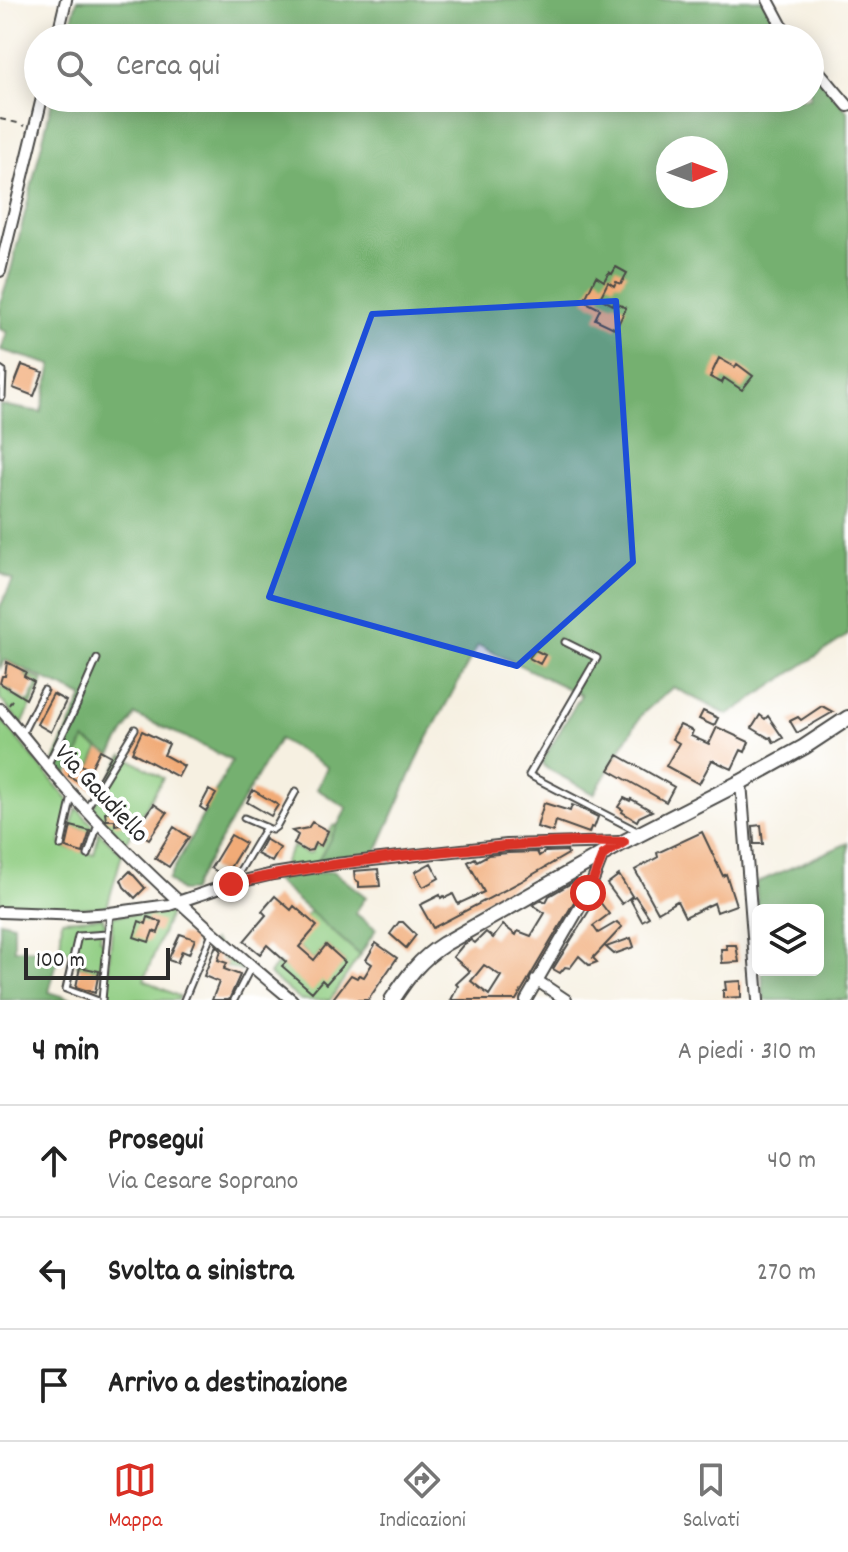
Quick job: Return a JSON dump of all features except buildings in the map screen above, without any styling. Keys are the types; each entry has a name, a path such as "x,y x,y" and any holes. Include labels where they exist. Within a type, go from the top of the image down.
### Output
{"main road":[{"path":"392,1000 425,956 624,842 804,747 848,718"}],"street":[{"path":"60,24 66,0"},
{"path":"768,0 781,24"},
{"path":"824,78 848,106"},
{"path":"0,271 39,112"},
{"name":"Via Gaudiello","path":"0,709 99,823 178,901 292,1000"},
{"path":"741,782 758,1000"},
{"path":"0,912 42,915 110,913 169,905 231,884 336,864 507,845 624,842"},
{"path":"526,1000 588,893 603,855"},
{"path":"536,980 566,1000"}],"lane":[{"path":"0,369 4,376 2,397"},
{"path":"565,642 597,658 529,775 642,833"},
{"path":"47,766 97,659"},
{"path":"22,735 44,690"},
{"path":"86,809 135,729"},
{"path":"244,818 272,830 296,791"},
{"path":"61,846 73,795"},
{"path":"88,855 99,823"},
{"path":"231,884 266,827"},
{"path":"108,934 78,936 66,989 99,1000 108,934 110,913"},
{"path":"184,1000 213,932"},
{"path":"231,999 251,967"}],"path":[{"path":"0,119 34,131"}],"highlighted area":[{"path":"616,301 633,562 517,666 269,597 372,314"}],"green space":[{"path":"77,0 765,0 780,24 71,24"},
{"path":"824,83 848,112 848,635 728,715 673,687 642,714 594,794 546,768 542,762 581,695 478,645 423,747 375,855 317,863 347,808 317,789 327,767 279,739 192,891 180,891 168,880 232,761 135,715 111,755 85,740 66,776 54,761 83,697 5,660 0,668 0,607 13,580 0,573 0,405 41,412 52,365 1,350 7,332 0,329 0,303 50,112 824,112"},
{"path":"26,673 43,681 22,725 0,699 0,686 29,703 38,684 25,676"},
{"path":"0,718 70,802 60,843 66,848 94,854 99,832 122,854 107,907 24,909 0,906"},
{"path":"85,739 99,749 90,769 75,761"},
{"path":"123,755 163,778 124,845 91,811"},
{"path":"77,808 94,826 92,832 71,826"},
{"path":"338,825 317,863 287,868 284,863 293,846 311,853 315,844 321,846 333,826"},
{"path":"848,843 848,1000 764,1000 762,976 824,976 824,904 757,904 756,883"},
{"path":"333,871 366,897 355,913 376,929 360,955 274,880"},
{"path":"171,911 144,980 180,997 178,1000 106,1000 113,916"},
{"path":"310,911 360,955 330,1000 300,1000 269,974 277,964 315,981 345,962 326,945 314,960 299,947 305,916"},
{"path":"103,917 107,923 102,926 100,939 103,941 100,971 77,966 79,951 60,950 62,920"},
{"path":"0,921 14,924 14,949 60,950 49,992 75,1000 0,1000"},
{"path":"213,941 244,966 241,971 226,966 228,961 222,959 223,956 210,952"}],"route":[{"path":"231,884 336,864 507,845 624,842 603,855 588,893"}]}
